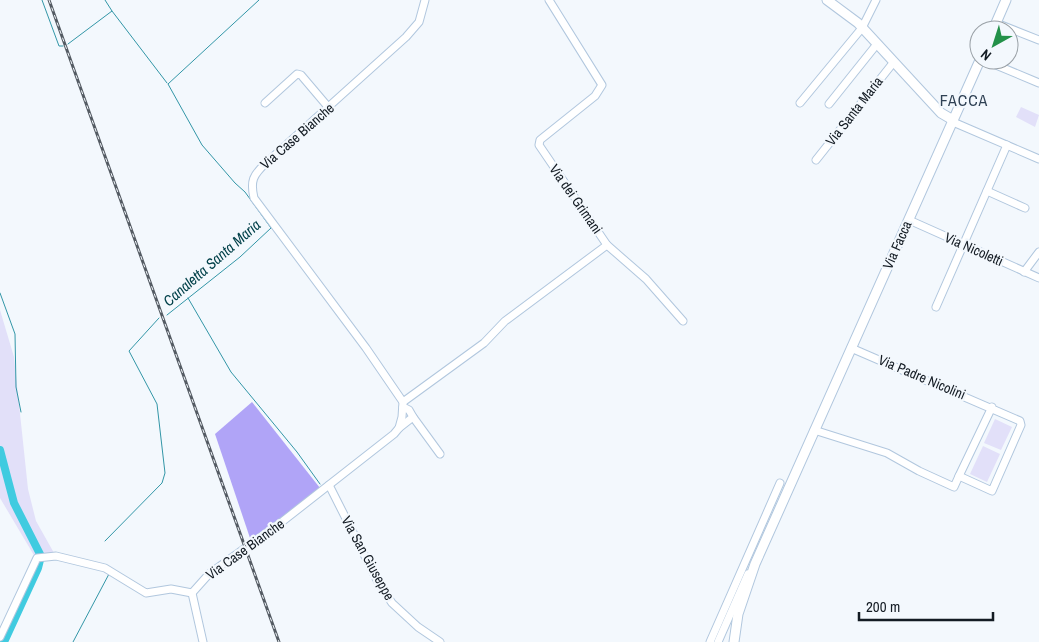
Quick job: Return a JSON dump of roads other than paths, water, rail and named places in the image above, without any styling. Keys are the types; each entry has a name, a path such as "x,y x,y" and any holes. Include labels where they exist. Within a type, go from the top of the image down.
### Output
{"main road":[{"name":"Via Santa Maria","path":"828,0 862,28 945,117 953,121"},
{"path":"997,20 1006,0"},
{"name":"Via Facca","path":"734,642 738,614 755,564 908,220 977,70"},
{"path":"937,107 958,111"}],"street":[{"name":"Via Case Bianche","path":"426,0 419,22 329,108 254,174 251,185 254,198 366,348 403,404 440,454"},
{"name":"Via dei Grimani","path":"403,404 484,343 505,321 607,245 539,145 540,140 595,96 602,86 549,0"},
{"path":"800,103 862,28 876,0"},
{"path":"1019,34 1039,40"},
{"path":"829,104 877,44"},
{"name":"Via Santa Maria","path":"816,160 893,63"},
{"path":"1007,70 1039,83"},
{"path":"265,103 297,74 301,75 329,108"},
{"path":"953,121 1039,159"},
{"path":"936,307 1007,145"},
{"path":"987,191 1025,208"},
{"name":"Via Nicoletti","path":"908,220 1039,278"},
{"path":"607,245 646,280 683,321"},
{"path":"1024,272 1039,252"},
{"name":"Via Padre Nicolini","path":"852,348 1018,419 1021,425 992,491 959,476"},
{"path":"399,428 403,404"},
{"path":"814,430 887,453 919,471 954,487 992,407"},
{"name":"Via Case Bianche","path":"192,592 209,574 330,485 374,451 413,417"},
{"path":"710,642 780,483"},
{"name":"Via San Giuseppe","path":"330,485 378,582 392,603 418,627 440,642"},
{"path":"1,635 34,562 42,557 56,556 105,568 146,593 171,589 192,592 202,642"},
{"path":"718,642 748,574 755,564"}],"waterway":[{"path":"42,0 59,46 63,46"},
{"path":"68,44 112,11 105,0"},
{"name":"Canaletta Santa Maria","path":"167,315 240,257 271,228 245,192 202,145 168,84 259,0"},
{"path":"112,11 167,83"},
{"path":"0,293 15,334 16,387 21,412"},
{"path":"188,298 231,372 297,452 320,484"},
{"name":"Canaletta Santa Maria","path":"105,541 162,483 165,473 157,404 129,351 159,318"},
{"path":"0,450 14,503 41,556 38,568 4,642"},
{"name":"Canaletta Santa Maria","path":"73,642 109,574"}],"railway":[{"path":"49,0 279,642"}],"district":[{"name":"FACCA","path":"964,100"}]}
